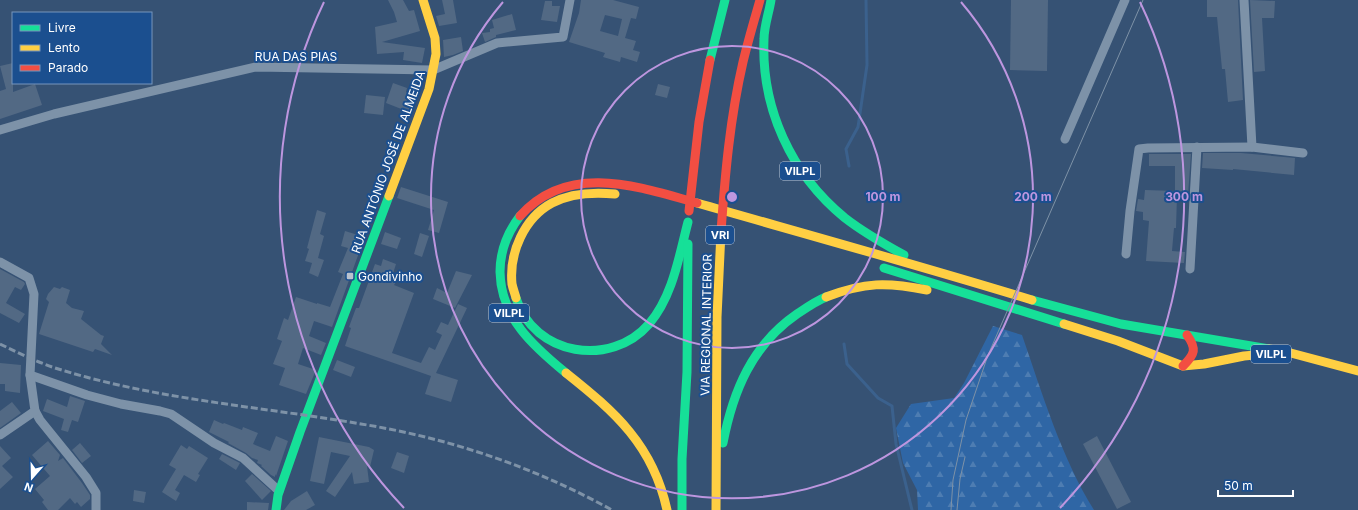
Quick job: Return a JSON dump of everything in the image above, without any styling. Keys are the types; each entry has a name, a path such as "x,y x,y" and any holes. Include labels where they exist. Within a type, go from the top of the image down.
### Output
{"main road":[{"name":"RUA ANTÓNIO JOSÉ DE ALMEIDA","path":"276,510 280,491 300,432 345,316 426,96 436,54 435,38 423,0"},
{"name":"VIA REGIONAL INTERIOR","path":"682,510 682,459 687,372 688,222 699,122 710,58 726,0"},
{"name":"VIA REGIONAL INTERIOR","path":"716,510 719,239 729,144 737,96 747,46 760,0"},
{"name":"VILPL","path":"771,0 764,38 766,83 777,126 799,170 819,194 848,221 885,246 944,273"},
{"name":"VILPL","path":"667,510 666,499 648,457 623,423 590,392 543,354 522,332 512,318 505,304 500,284 499,271 500,256 509,231 519,216 532,203 548,192 564,186 586,182 616,183 662,193 944,273 1074,312 1121,324 1287,352 1358,371"},
{"name":"VILPL","path":"626,195 586,193 567,197 539,212 529,222 520,235 512,259 510,272 515,298 521,312 530,324 543,336 559,346 573,350 591,351 625,344 639,334 651,322 663,303 673,276 688,222"},
{"path":"684,210 698,214"},
{"path":"713,218 728,223"},
{"name":"VILPL","path":"878,266 1118,341 1183,366 1204,364 1244,356 1270,354 1286,356 1358,374"},
{"name":"VILPL","path":"717,474 723,439 743,375 751,360 773,333 796,314 814,302 841,291 880,284 929,290 965,299 978,298"},
{"path":"1183,366 1190,359 1194,351 1192,342 1187,335"}],"street":[{"name":"RUA DAS PIAS","path":"0,130 54,114 256,67 433,70 497,44 563,37 570,0"},
{"path":"1065,139 1125,0"},
{"path":"1244,0 1252,147"},
{"path":"1190,269 1197,147"},
{"path":"1126,254 1130,211 1139,149 1252,147 1302,153"},
{"path":"0,262 29,278 34,294 30,375 35,411 40,420 86,477 96,493 95,508"},
{"path":"30,375 122,404 171,414 214,443 243,458 280,491"},
{"path":"0,435 35,411"}],"green space":[{"path":"993,326 1022,335 1062,448 1094,510 918,510 917,490 903,463 896,428 911,404 954,398 964,383"}],"building":[{"path":"388,0 403,0 409,11 414,10 420,31 382,42 425,48 422,63 403,60 404,52 377,54 375,27 397,22"},
{"path":"442,0 453,0 457,23 439,26 436,16 445,14"},
{"path":"581,0 613,0 639,7 636,19 631,18 625,38 636,41 633,50 640,52 637,62 621,57 620,62 603,57 605,53 569,42 579,13","holes":["605,15 622,19 618,36 600,31"]},
{"path":"1011,0 1048,0 1047,71 1010,70"},
{"path":"1207,0 1238,0 1243,100 1228,102 1225,69 1222,69 1217,17 1207,17"},
{"path":"1250,0 1275,1 1274,18 1262,18 1265,71 1254,72"},
{"path":"545,1 552,1 552,6 560,6 557,22 541,20"},
{"path":"512,14 516,30 496,35 496,37 485,42 482,33 490,32 490,29 494,28 492,20"},
{"path":"461,37 463,51 444,57 443,40"},
{"path":"12,63 13,92 35,84 42,105 0,119 0,91 6,89 0,66"},
{"path":"393,83 407,88 406,92 415,95 409,112 386,103"},
{"path":"658,84 670,87 667,98 655,95"},
{"path":"366,95 385,97 383,115 364,113"},
{"path":"1203,153 1241,153 1295,158 1294,175 1233,169 1202,168"},
{"path":"1149,154 1191,154 1188,195 1177,195 1176,228 1174,228 1172,251 1185,252 1184,263 1146,261 1149,221 1143,220 1143,212 1136,211 1138,199 1144,200 1145,190 1175,191 1175,166 1149,166"},
{"path":"401,187 448,202 439,233 428,230 434,210 397,198"},
{"path":"317,210 326,213 320,234 324,236 318,258 324,260 318,277 309,273 312,263 305,261"},
{"path":"345,231 358,235 353,248 360,250 332,327 314,321 309,336 326,343 321,355 303,348 298,364 316,370 306,394 279,385 285,368 273,364 282,341 277,339 284,318 288,320 296,297 330,307 343,274 338,272 348,248 341,246"},
{"path":"385,232 401,238 397,249 381,244"},
{"path":"420,233 429,236 422,257 414,254"},
{"path":"383,259 396,264 391,280 396,282 394,285 414,293 392,353 421,363 429,347 435,350 442,335 436,332 441,322 448,325 458,304 467,308 436,373 458,380 451,402 425,394 431,376 345,346 351,328 349,327 356,308 359,308 375,264 381,266"},
{"path":"0,269 24,282 25,284 21,290 15,287 6,303 25,314 19,323 0,313"},
{"path":"456,271 472,275 455,308 433,299 437,288 447,293"},
{"path":"54,287 60,289 62,287 70,290 66,303 72,308 84,311 81,319 104,336 101,344 112,355 95,349 93,352 39,334 49,302 46,299"},
{"path":"337,360 355,367 351,377 333,370"},
{"path":"0,363 21,365 20,393 5,391 5,384 0,384"},
{"path":"70,396 85,401 78,422 72,420 68,432 61,430 64,419 43,411 47,399 67,407"},
{"path":"12,402 21,413 0,428 0,411"},
{"path":"214,420 242,430 243,427 258,433 253,444 270,451 276,436 288,441 276,476 275,474 275,477 271,475 261,466 262,465 257,463 258,460 252,458 228,443 229,442 209,432"},
{"path":"1097,436 1131,502 1117,509 1083,444"},
{"path":"319,437 369,447 374,450 370,467 367,466 369,482 354,484 352,472 335,497 326,491 350,456 331,452 324,484 310,481"},
{"path":"48,441 60,455 58,461 63,458 90,495 90,499 81,507 77,502 75,504 70,498 58,510 48,510 42,502 44,500 35,489 50,476 32,455"},
{"path":"80,443 91,456 82,463 72,450"},
{"path":"181,445 187,449 189,446 208,458 198,474 200,475 196,482 184,475 175,490 180,493 176,501 162,492 176,469 169,465"},
{"path":"0,446 11,458 2,466 13,477 0,489"},
{"path":"397,452 409,456 404,473 391,468"},
{"path":"222,454 240,463 236,470 219,459"},
{"path":"252,474 271,491 262,500 245,481"},
{"path":"134,490 146,492 144,503 133,501"},
{"path":"307,491 315,505 306,510 284,510 291,501"},
{"path":"247,502 269,503 268,510 247,510"}],"waterway":[{"path":"849,166 846,149 858,127 867,65 866,0"},
{"path":"844,344 847,364 878,398 892,406 896,444 912,510"}],"tram line":[{"path":"951,510 953,480 966,420 988,355 1143,0"},
{"path":"957,510 960,479 965,457"}],"railway":[{"path":"0,344 57,369 101,381 175,396 361,424 426,437 490,456 522,468 552,480 612,510"}],"traffic: fast":[{"path":"710,60 725,0"},
{"path":"771,0 764,34 764,65 774,114 783,138 809,181 826,201 859,228 904,255"},
{"path":"276,510 278,495 300,432 389,196"},
{"path":"520,216 511,229 505,242 501,257 500,272 506,303 521,330 542,352 566,373"},
{"path":"516,298 525,318 539,333 556,343 575,349 595,350 615,347 633,338 649,324 657,313 670,288 688,222"},
{"path":"682,510 682,459 687,372 688,244"},
{"path":"884,268 1064,324"},
{"path":"723,443 732,405 756,355 781,326 804,309 826,297"},
{"path":"1032,300 1121,324 1269,349"}],"traffic: slow":[{"path":"389,196 429,89 436,54 435,38 423,0"},
{"path":"516,298 512,284 513,260 520,238 526,227 534,218 552,203 567,197 591,193 615,194"},
{"path":"697,203 1032,300"},
{"path":"716,510 717,317 721,232"},
{"path":"826,297 853,288 876,285 913,287 927,290"},
{"path":"1064,324 1118,341 1183,366 1266,354"},
{"path":"1269,349 1287,352 1358,371"},
{"path":"566,373 616,416 642,448 661,487 667,510"}],"traffic: jam":[{"path":"721,232 726,168 738,83 760,0"},
{"path":"689,211 699,122 710,60"},
{"path":"520,216 539,199 559,189 581,184 604,183 627,185 697,203"},
{"path":"1183,366 1190,358 1193,351 1192,344 1187,335"}],"place":[{"name":"Gondivinho","path":"350,276"}]}
